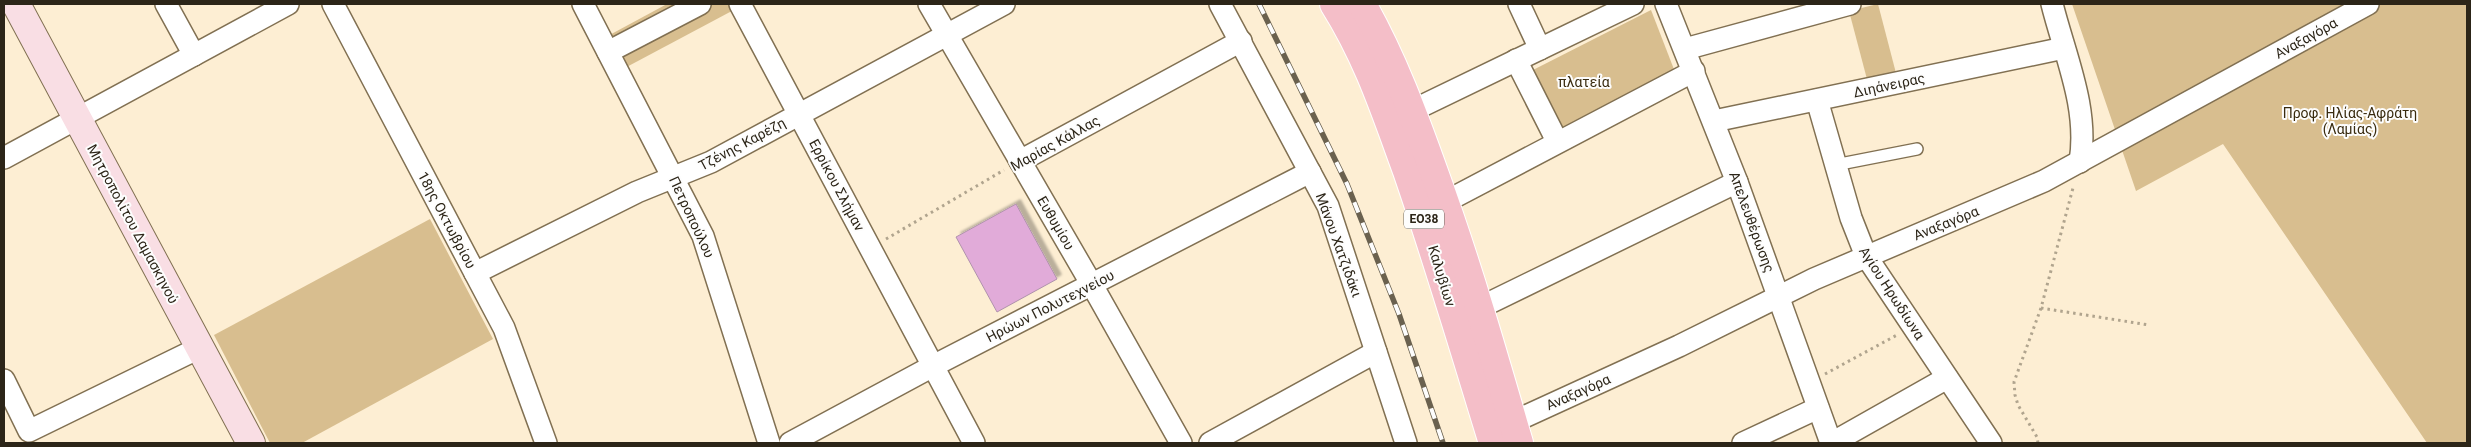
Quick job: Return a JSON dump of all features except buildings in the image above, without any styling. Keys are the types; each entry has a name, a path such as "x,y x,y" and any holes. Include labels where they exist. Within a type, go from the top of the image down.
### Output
{"main road":[{"name":"Καλυβίων","path":"1334,4 1401,116 1445,202 1516,432"},
{"name":"Καλυβίων","path":"1362,4 1394,65 1401,116 1436,256 1493,443"}],"street":[{"name":"Μητροπολίτου Δαμασκηνού","path":"16,4 251,443"},
{"path":"166,4 194,55"},
{"path":"4,158 288,4"},
{"name":"18ης Οκτωβρίου","path":"333,4 504,328 546,443"},
{"name":"Πετροπούλου","path":"583,4 698,224 710,256 769,443"},
{"path":"608,52 700,4"},
{"name":"Ερρίκου Σλήμαν","path":"740,4 974,443"},
{"name":"Ευθυμίου","path":"929,4 1181,443"},
{"name":"Τζένης Καρέζη","path":"475,273 637,192 711,162 1004,4"},
{"name":"Μάνου Χατζιδάκι","path":"1220,4 1328,206 1406,443"},
{"path":"1519,4 1540,49"},
{"path":"1401,116 1634,4"},
{"name":"Απελευθέρωσης","path":"1666,4 1714,121 1779,296 1808,383 1832,443"},
{"path":"1685,49 1850,4"},
{"path":"2052,4 2080,113 2083,132 2080,162"},
{"name":"Αναξαγόρα","path":"1516,432 1678,346 1779,296 1866,256 2001,201 2080,162 2368,4"},
{"name":"Μαρίας Κάλλας","path":"1020,161 1241,41"},
{"name":"Διηάνειρας","path":"1714,121 2064,48"},
{"path":"1516,60 1558,141"},
{"path":"1445,202 1694,71"},
{"name":"Αγίου Ηρωδίωνα","path":"1817,100 1858,240 1866,256 1991,443"},
{"name":"Ηρώων Πολυτεχνείου","path":"790,443 933,366 1310,172"},
{"path":"1479,308 1737,182"},
{"path":"4,380 29,431 199,348"},
{"path":"1210,443 1376,352"},
{"path":"1832,443 1947,378"},
{"path":"1743,443 1818,408"}],"lane":[{"path":"1835,165 1917,149"}],"path":[{"name":"Μαρίας Κάλλας","path":"870,248 1020,161"},
{"path":"2038,443 2037,437 2015,395 2014,382 2041,308 2080,162"},
{"path":"2041,308 2149,325"},
{"path":"1808,383 1913,326"}],"green space":[{"path":"667,4 745,4 621,70 604,38"},
{"path":"1878,4 1897,77 1868,83 1849,11"},
{"name":"Προφ. Ηλίας-Αφράτη (Λαμίας)","path":"2072,4 2467,4 2467,443 2427,443 2223,144 2136,191"},
{"name":"πλατεία","path":"1651,10 1675,72 1564,132 1533,70"},
{"path":"430,219 493,339 302,443 270,443 214,335"}],"railway":[{"path":"1259,4 1347,184 1399,314 1443,443"}]}
